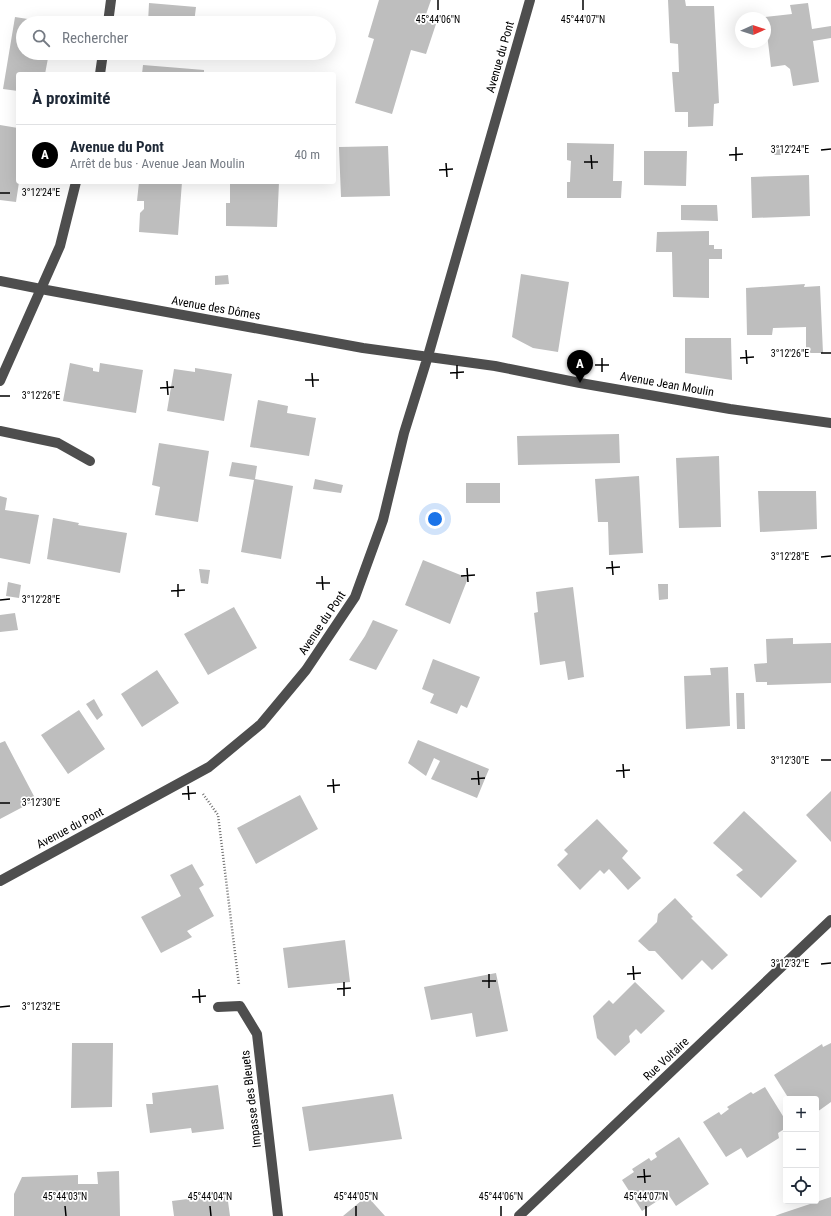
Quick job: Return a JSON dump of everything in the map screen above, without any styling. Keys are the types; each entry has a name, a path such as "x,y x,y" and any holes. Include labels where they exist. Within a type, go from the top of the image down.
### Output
{"street":[{"path":"109,16 111,0"},
{"name":"Avenue du Pont","path":"0,881 209,767 261,724 306,670 355,597 383,520 404,433 428,356 530,0"},
{"path":"100,72 102,60"},
{"path":"0,380 60,246 76,184"},
{"name":"Avenue des Dômes","path":"0,281 41,290 363,348 428,356"},
{"name":"Avenue Jean Moulin","path":"428,356 495,366 580,383 730,409 831,422"},
{"path":"0,432 58,444 90,461"},
{"name":"Rue Voltaire","path":"519,1216 831,920"},
{"name":"Impasse des Bleuets","path":"218,1007 240,1006 257,1034 278,1216"}],"path":[{"path":"204,797 218,816 237,968"}],"building":[{"path":"379,0 431,0 424,20 436,24 426,54 411,50 392,114 355,103 374,39 368,37"},
{"path":"668,0 685,0 686,6 714,6 719,103 714,104 713,126 688,127 688,112 675,112 672,72 679,72 678,44 670,43"},
{"path":"149,3 196,7 195,16 148,16"},
{"path":"808,3 812,29 831,26 831,38 813,41 819,82 793,86 790,69 785,65 771,67 769,48 771,48 771,16 792,14 790,5"},
{"path":"16,17 16,60 48,60 45,72 16,72 16,91 3,89"},
{"path":"143,65 204,70 204,72 142,72"},
{"path":"0,125 16,128 16,184 19,184 16,202 0,200"},
{"path":"567,143 614,144 613,181 622,181 621,198 567,198 567,182 570,182 571,161 567,160"},
{"path":"388,146 390,196 341,197 339,147"},
{"path":"774,149 781,149 781,155 774,155"},
{"path":"644,151 687,151 686,186 644,185"},
{"path":"809,175 810,216 752,218 751,177"},
{"path":"139,184 182,184 178,235 139,232 140,213 144,209 144,201 137,201"},
{"path":"230,184 279,184 277,227 226,226 226,203 230,203"},
{"path":"681,205 717,205 718,221 681,220"},
{"path":"709,231 709,245 714,245 714,249 722,249 722,259 709,259 709,298 673,297 672,252 656,252 657,232"},
{"path":"521,274 569,282 558,352 533,348 512,337"},
{"path":"228,275 229,284 215,285 215,276"},
{"path":"805,284 804,287 820,286 823,353 806,353 806,327 773,328 772,335 747,335 746,288"},
{"path":"685,338 731,338 732,380 685,373"},
{"path":"70,363 93,368 93,371 99,372 100,363 143,370 136,413 63,401"},
{"path":"195,368 232,374 224,421 167,411 174,369 195,372"},
{"path":"258,400 288,406 287,413 316,418 309,456 250,447"},
{"path":"619,434 620,463 518,465 517,436"},
{"path":"159,443 209,451 198,522 155,515 160,487 152,485"},
{"path":"719,456 721,527 679,528 676,458"},
{"path":"232,462 257,466 255,479 293,486 281,559 241,552 254,480 229,476"},
{"path":"639,476 643,553 609,555 608,522 598,522 595,479"},
{"path":"315,479 343,485 341,493 313,489"},
{"path":"466,483 500,483 500,503 466,503"},
{"path":"758,491 816,491 817,529 760,532"},
{"path":"0,496 7,498 5,510 39,515 30,564 0,558"},
{"path":"53,518 79,523 78,525 127,533 120,573 47,559"},
{"path":"423,560 468,578 450,624 405,605"},
{"path":"199,569 210,570 208,584 201,583"},
{"path":"8,582 21,585 19,598 6,596"},
{"path":"658,584 668,584 668,599 659,600"},
{"path":"573,587 584,677 568,680 565,661 540,665 534,613 538,612 536,592"},
{"path":"234,607 257,648 208,675 184,634"},
{"path":"15,613 18,630 0,632 0,615"},
{"path":"373,620 398,630 376,670 349,660 365,636"},
{"path":"793,638 793,644 831,643 831,683 767,685 767,682 756,682 754,664 767,663 766,639"},
{"path":"433,659 480,677 467,708 461,705 457,714 430,703 434,694 422,689"},
{"path":"728,667 730,726 686,729 684,676 711,675 710,668"},
{"path":"157,670 179,703 142,727 121,694"},
{"path":"736,693 744,693 745,729 737,729"},
{"path":"94,699 103,715 97,720 86,704"},
{"path":"79,710 105,749 68,774 41,735"},
{"path":"418,740 489,769 477,798 431,779 440,761 434,758 426,776 408,763"},
{"path":"5,741 36,800 0,819 0,743"},
{"path":"831,791 831,842 806,815"},
{"path":"300,795 318,829 256,864 237,828"},
{"path":"744,811 797,861 761,898 736,875 743,870 713,843"},
{"path":"597,819 628,851 622,858 641,878 628,890 609,869 604,874 600,870 580,890 557,865 568,854 564,850"},
{"path":"192,864 204,885 199,888 214,916 187,931 192,937 161,953 141,917 181,896 170,875"},
{"path":"675,898 693,917 691,918 728,955 712,970 702,960 682,980 655,951 649,951 638,941 657,922 658,914"},
{"path":"345,940 350,982 288,988 283,948"},
{"path":"496,973 508,1031 476,1037 472,1013 431,1020 424,987"},
{"path":"635,982 665,1011 641,1034 636,1029 629,1036 630,1042 615,1056 597,1038 593,1016 609,1000 613,1004"},
{"path":"72,1043 113,1043 112,1107 71,1108"},
{"path":"831,1043 831,1102 819,1111 819,1096 787,1096 774,1075 822,1044 823,1047"},
{"path":"218,1085 224,1129 192,1133 191,1128 150,1133 146,1104 153,1104 152,1093"},
{"path":"765,1087 783,1116 783,1130 778,1133 779,1138 747,1158 741,1148 726,1157 703,1122 719,1112 721,1115 729,1109 727,1107 751,1092 753,1094"},
{"path":"393,1094 402,1139 309,1151 302,1107"},
{"path":"679,1137 709,1184 676,1206 668,1194 642,1211 622,1180 634,1172 632,1169 649,1158 651,1161 657,1157 655,1153"},
{"path":"119,1171 120,1216 14,1216 14,1194 22,1177 78,1175 78,1184 98,1184 97,1172"},
{"path":"227,1194 230,1216 174,1216 172,1201"},
{"path":"367,1196 385,1216 343,1216"},
{"path":"831,1197 831,1216 775,1216 810,1204 819,1204 819,1201"}],"place":[{"name":"Avenue du Pont","path":"580,383"}]}
